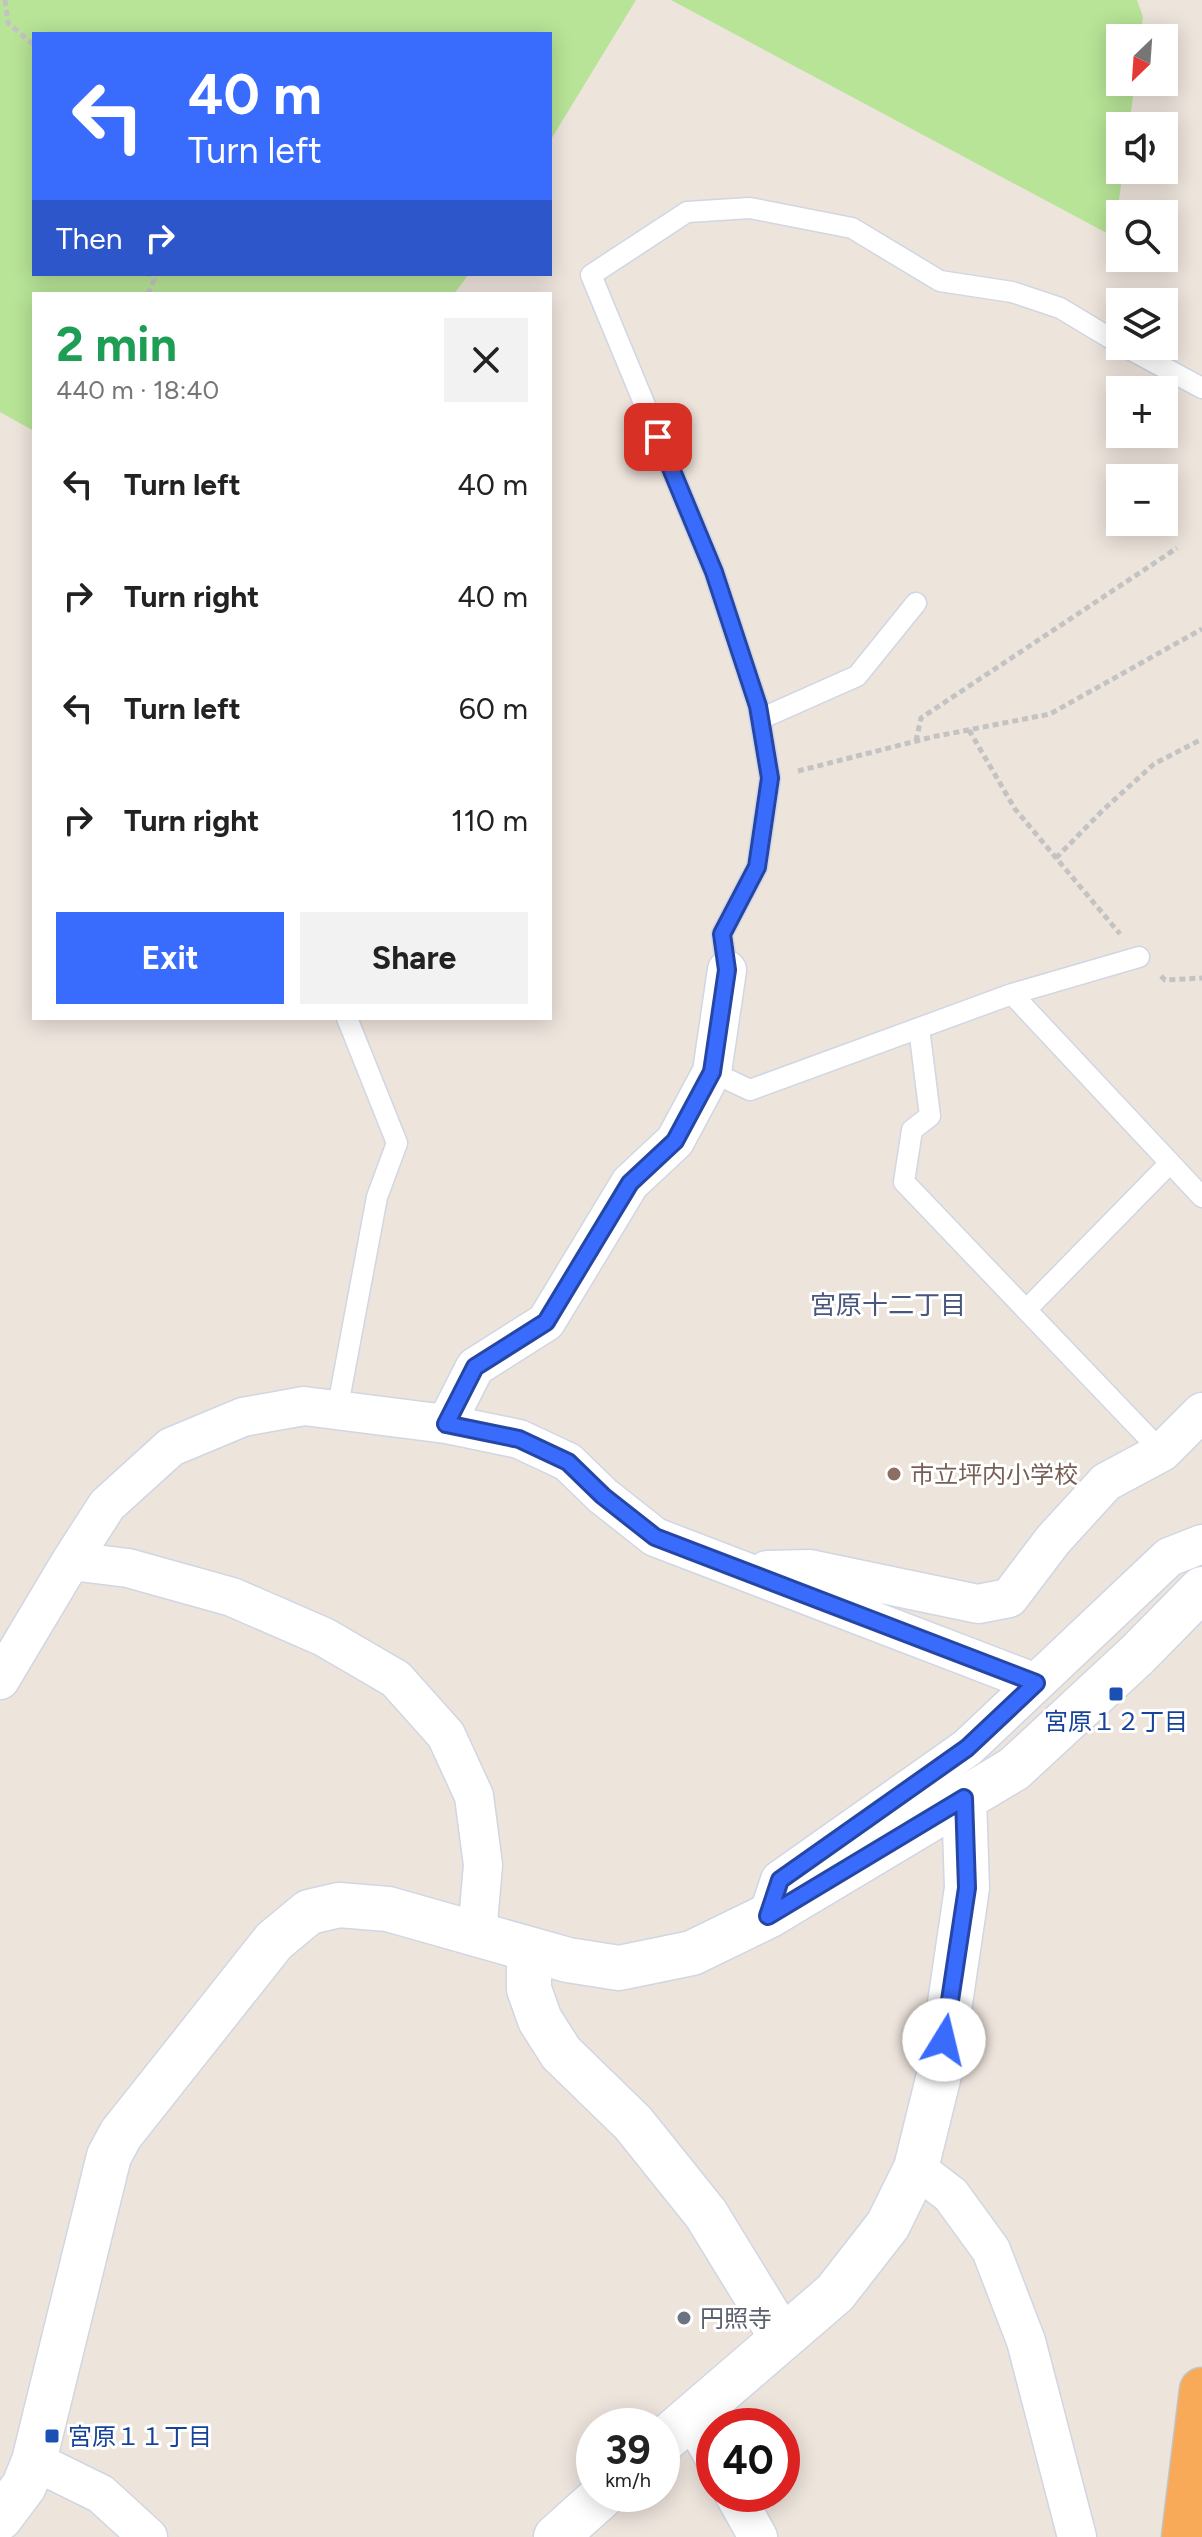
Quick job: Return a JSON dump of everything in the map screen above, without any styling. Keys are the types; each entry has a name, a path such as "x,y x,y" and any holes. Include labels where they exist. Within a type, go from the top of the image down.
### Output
{"highway":[{"path":"1184,2537 1202,2390"}],"street":[{"path":"446,1424 475,1367 546,1322 630,1183 675,1141 712,1072 727,970"},
{"path":"0,1680 107,1505 171,1447 243,1417 304,1406 446,1424 519,1439 568,1462 603,1496 655,1537 1036,1683"},
{"path":"740,1570 810,1569 978,1604 1009,1598 1053,1540 1106,1482 1162,1452 1202,1412"},
{"path":"768,1916 780,1880 967,1748 1169,1557 1202,1544"},
{"path":"71,1561 128,1568 232,1597 324,1637 396,1679 446,1735 474,1796 483,1865 477,1934"},
{"path":"0,2518 24,2486 34,2461 109,2156 121,2134 274,1941 309,1912 339,1905 388,1909 568,1960 619,1968 692,1953 768,1916 1014,1769 1137,1655 1202,1589"},
{"path":"680,2426 835,2293 888,2225 916,2168 940,2071 967,1888 964,1798"},
{"path":"529,1949 529,1989 540,2020 561,2053 633,2123 706,2214 782,2338"},
{"path":"916,2168 951,2195 991,2250 1026,2341 1077,2537"},
{"path":"34,2461 101,2494 148,2537"},
{"path":"556,2537 584,2512"},
{"path":"744,2512 758,2537"}],"lane":[{"path":"727,970 722,934 757,867 770,778 760,719 714,572 591,275 687,212 750,208 852,228 940,281 1012,292 1060,308 1106,335"},
{"path":"1150,360 1202,388"},
{"path":"760,719 857,676 916,603"},
{"path":"712,1072 750,1090 1012,994 1139,957"},
{"path":"1012,994 1202,1197"},
{"path":"337,1411 377,1197 397,1143 348,1020"},
{"path":"919,1028 930,1116 912,1130 904,1182 1162,1452"},
{"path":"1026,1310 1170,1163"}],"path":[{"path":"5,0 8,23 32,43"},
{"path":"916,741 921,718 1177,548"},
{"path":"770,778 916,741 1050,714 1202,629"},
{"path":"969,730 1015,809 1139,957 1165,980 1202,978"},
{"path":"1056,858 1154,764 1202,739"}],"green space":[{"path":"0,0 636,0 552,138 552,32 32,32 32,276 468,276 456,292 32,292 32,430 0,412"},
{"path":"671,0 1137,0 1143,17 1142,24 1106,24 1106,96 1133,96 1131,112 1106,112 1106,184 1121,184 1119,200 1106,200 1106,233"}],"place":[{"name":"市立坪内小学校","path":"894,1474"},
{"name":"宮原１２丁目","path":"1116,1694"},
{"name":"円照寺","path":"684,2318"},
{"name":"宮原１１丁目","path":"52,2436"}],"district":[{"name":"宮原十二丁目","path":"888,1305"}],"route":[{"path":"658,437 714,572 758,706 770,778 757,867 722,934 727,970 712,1072 675,1141 630,1183 546,1322 475,1367 446,1424 519,1439 568,1462 603,1496 655,1537 1036,1683 967,1748 780,1880 768,1916 964,1798 967,1888 944,2040"}]}
